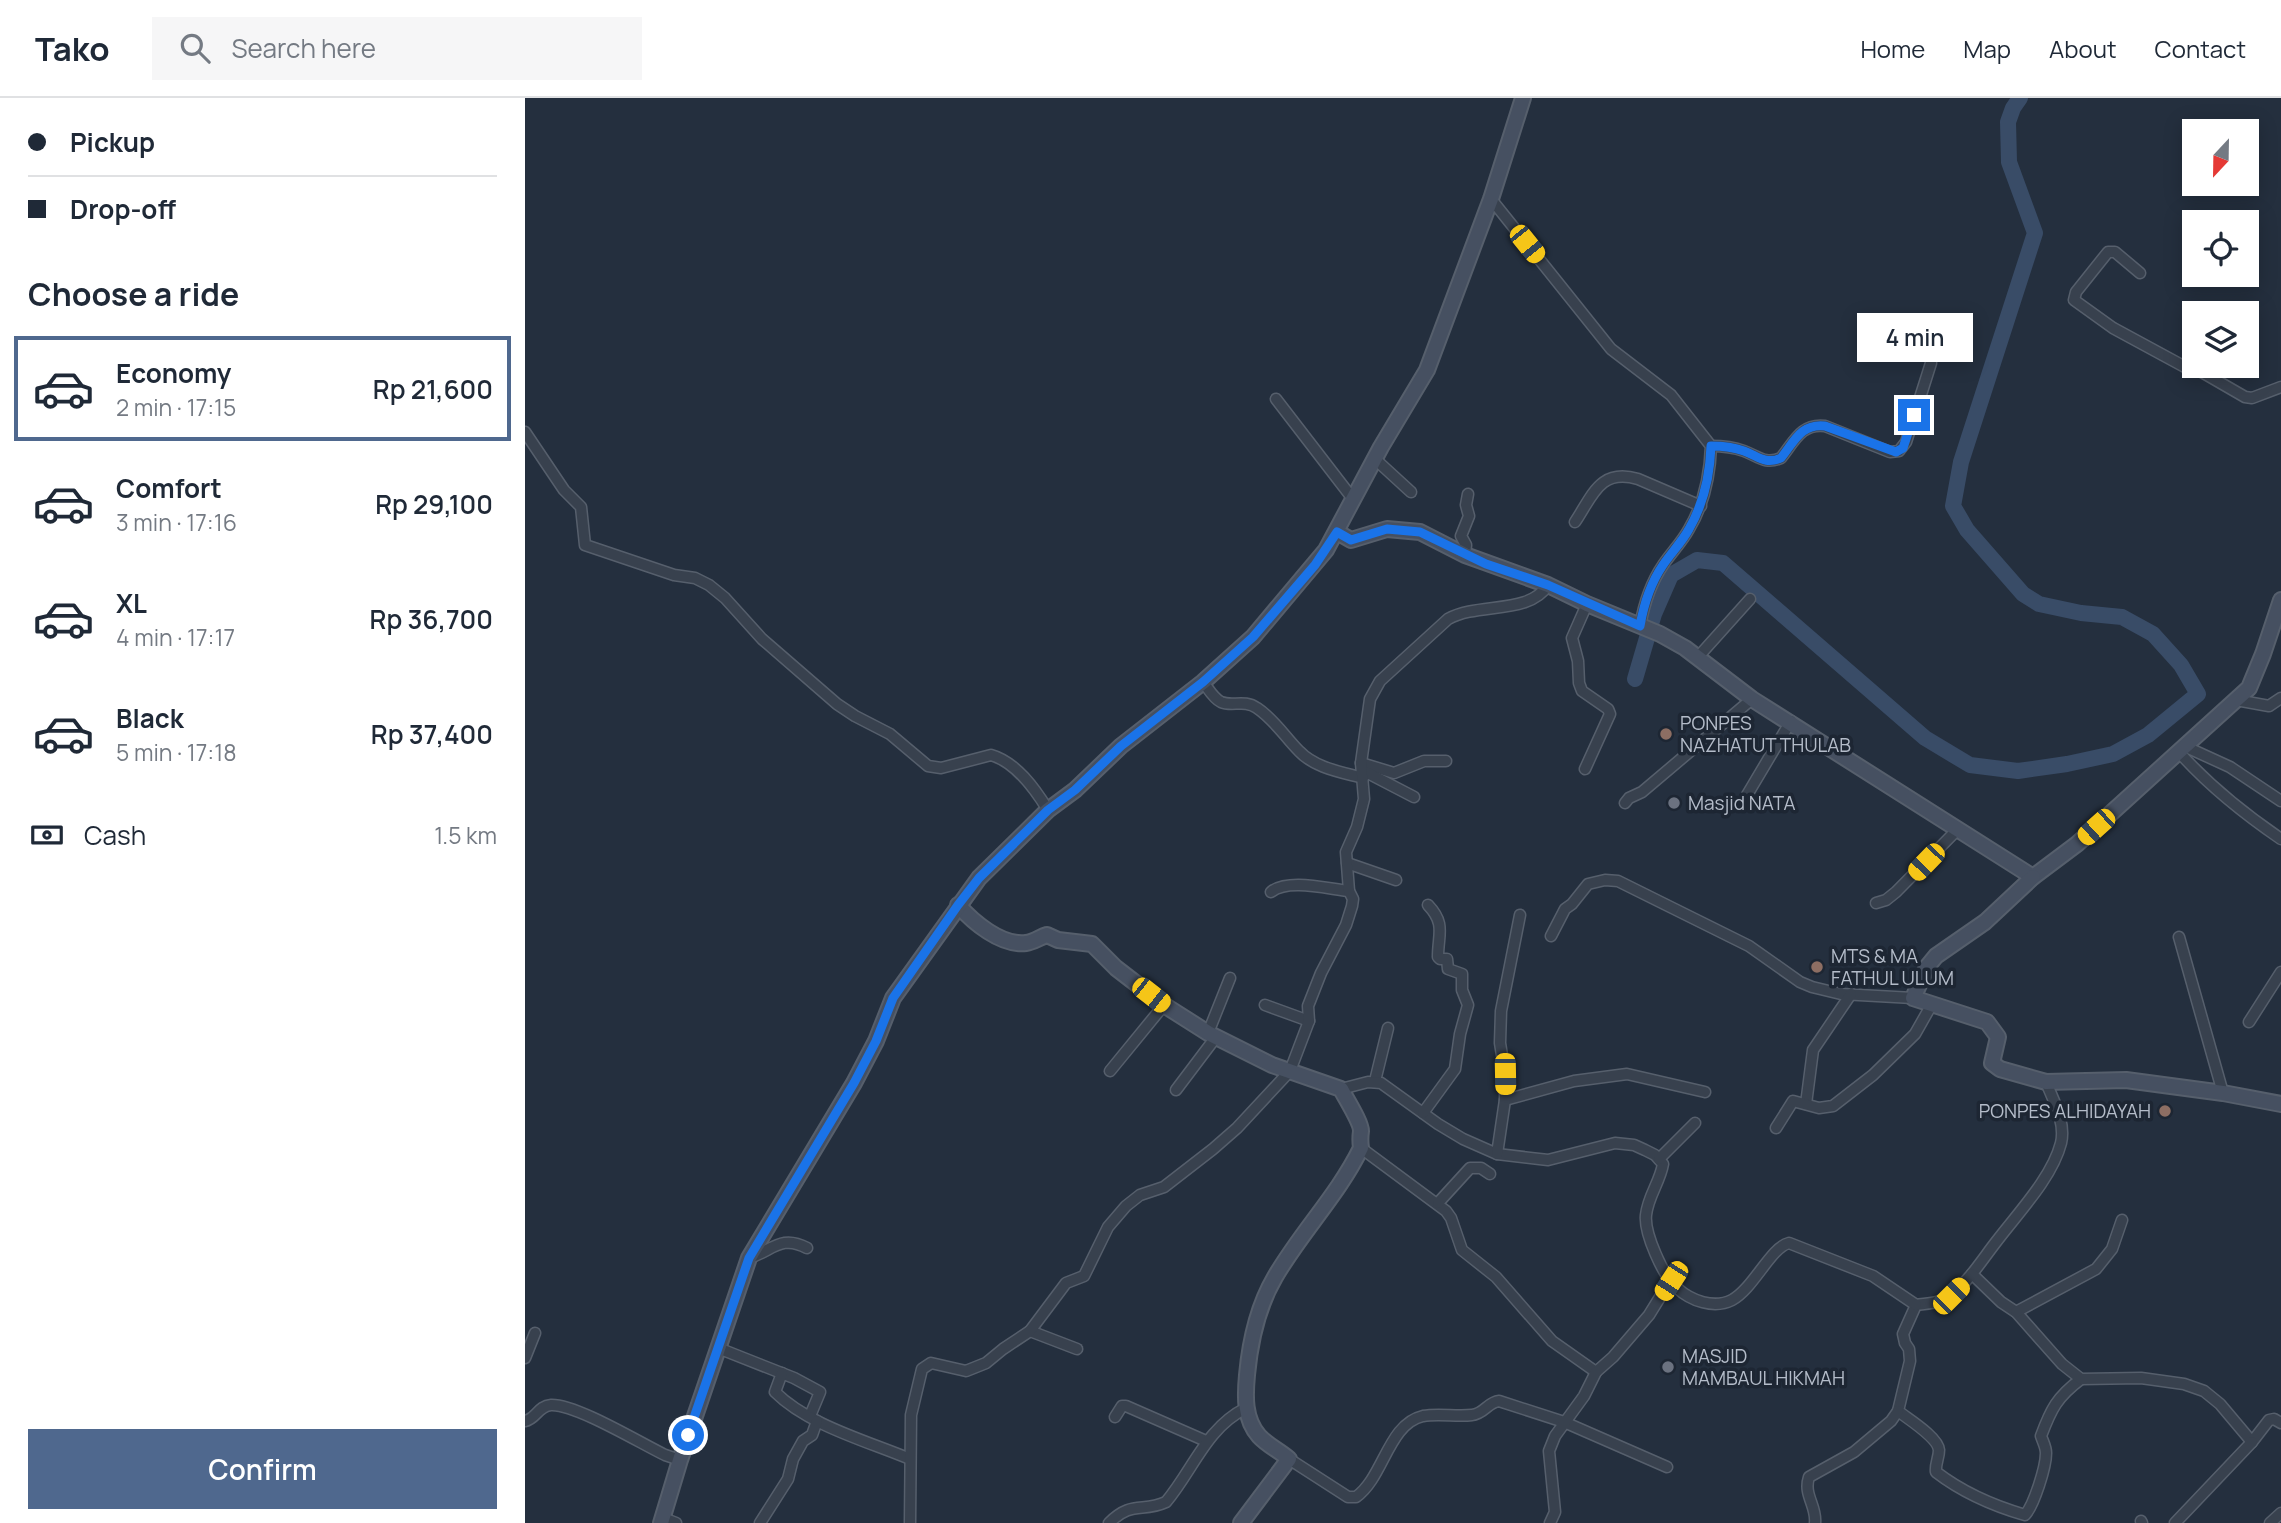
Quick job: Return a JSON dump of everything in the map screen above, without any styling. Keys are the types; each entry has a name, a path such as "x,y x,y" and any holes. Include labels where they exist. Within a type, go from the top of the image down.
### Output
{"street":[{"path":"667,1521 680,1460 749,1258 854,1083 876,1041 893,998 979,878 1048,810 1075,790 1121,746 1203,682 1253,637 1315,565 1337,532 1375,459 1427,370 1491,199 1523,98"},
{"path":"1491,199 1611,349 1671,395 1711,446 1707,485 1701,506 1689,529 1651,585 1643,627"},
{"path":"2140,273 2115,252 2108,252 2075,292 2074,300 2113,328 2185,367 2200,371 2245,397 2252,398 2281,387"},
{"path":"1711,446 1729,447 1745,451 1762,460 1775,461 1781,458 1807,428 1815,425 1825,426 1890,452 1899,451 1906,442 1931,363"},
{"path":"1276,399 1353,499"},
{"path":"525,432 564,490 581,507 585,545 674,575 695,578 709,585 725,598 762,639 838,704 890,734 928,766 941,768 991,755 997,757 1011,766 1036,790 1048,810"},
{"path":"1375,459 1411,492"},
{"path":"1575,522 1600,483 1609,477 1629,476 1701,506"},
{"path":"1465,555 1467,545 1461,536 1469,516 1466,505 1468,494"},
{"path":"1337,532 1351,540 1387,529 1420,532 1465,555 1548,585 1660,634 1697,657 1752,699 2033,877"},
{"path":"910,1523 912,1404 925,1366 931,1363 957,1370 974,1369 1030,1331 1066,1283 1084,1276 1108,1227 1126,1206 1140,1195 1164,1187 1213,1149 1237,1128 1290,1071 1309,1021 1308,1006 1350,914 1353,899 1349,891 1346,852 1357,827 1364,799 1362,770 1370,699 1380,681 1431,633 1460,613 1513,606 1538,598 1548,585"},
{"path":"1697,657 1750,599"},
{"path":"1913,998 1931,961 1941,951 1985,922 2033,877 2077,844 2249,688 2281,600"},
{"path":"1585,769 1610,714 1608,709 1582,691 1579,682 1578,661 1572,638 1587,604"},
{"path":"1203,682 1219,701 1227,704 1240,702 1257,708 1298,750 1332,770 1394,773 1420,762 1446,761"},
{"path":"2269,706 2281,698"},
{"path":"1625,803 1642,792 1752,699"},
{"path":"2236,700 2281,710"},
{"path":"1747,795 1791,722"},
{"path":"2181,749 2230,767 2281,801"},
{"path":"2181,749 2204,780 2281,839"},
{"path":"1362,770 1414,797"},
{"path":"1876,903 1887,900 1896,892 1957,830"},
{"path":"1347,863 1396,880"},
{"path":"1551,936 1565,909 1573,904 1588,884 1605,880 1618,881 1749,946 1800,982 1812,987 1851,994 1913,998 1991,1024 1999,1037 1993,1065 2046,1082 2126,1080 2281,1104"},
{"path":"1271,892 1289,885 1349,891"},
{"path":"958,905 980,928 1015,942 1026,943 1047,935 1092,944 1117,968 1164,1005 1212,1035 1272,1065 1341,1089 1375,1081 1464,1139 1497,1154 1548,1160 1615,1143 1634,1145 1663,1164 1648,1202 1646,1231 1671,1281 1687,1295 1706,1303 1719,1304 1734,1299 1761,1272 1779,1248 1789,1242 1873,1276 1916,1305 1934,1304 1951,1296 1972,1274 2039,1186 2061,1143 2060,1119 2046,1082"},
{"path":"1423,1113 1455,1069 1468,1005 1461,987 1463,975 1448,969 1447,960 1438,957 1441,928 1435,912 1428,905"},
{"path":"1497,1154 1505,1100 1505,1074 1500,1043 1501,1011 1520,915"},
{"path":"2179,937 2223,1093"},
{"path":"2249,1022 2281,972"},
{"path":"1176,1090 1212,1035 1230,978"},
{"path":"1807,1104 1813,1050 1851,994"},
{"path":"1776,1128 1790,1103 1797,1100 1819,1108 1833,1106 1873,1075 1915,1034 1932,1004"},
{"path":"1110,1072 1164,1005"},
{"path":"1265,1005 1309,1021"},
{"path":"1375,1081 1388,1028"},
{"path":"1505,1100 1574,1081 1627,1074 1705,1092"},
{"path":"1341,1089 1361,1129 1361,1148 1339,1188 1302,1235 1265,1297 1248,1367 1246,1408 1259,1436 1348,1497 1356,1497 1368,1487 1399,1431 1412,1419 1425,1415 1478,1414 1494,1401 1564,1422 1667,1467"},
{"path":"1659,1159 1695,1123"},
{"path":"1361,1148 1449,1214 1462,1250 1507,1288 1552,1341 1596,1372"},
{"path":"1437,1203 1470,1168 1481,1168 1490,1174"},
{"path":"2016,1312 2096,1269 2112,1249 2122,1220"},
{"path":"749,1258 778,1243 789,1242 807,1248"},
{"path":"1972,1274 2001,1302 2016,1312 2062,1364 2081,1379"},
{"path":"1551,1523 1555,1513 1549,1451 1596,1372 1613,1357 1649,1315 1671,1281"},
{"path":"1815,1523 1814,1508 1806,1492 1809,1478 1854,1452 1891,1421 1898,1411 1910,1361 1903,1334 1916,1305"},
{"path":"1030,1331 1077,1349"},
{"path":"525,1358 535,1334"},
{"path":"718,1348 782,1373 820,1392 813,1418 812,1435 803,1441 793,1459 788,1479 760,1523"},
{"path":"782,1373 775,1393 813,1418 910,1459"},
{"path":"1898,1411 1937,1441 1939,1450 1936,1472 1955,1486 2025,1515 2033,1501 2046,1459 2041,1436 2049,1414 2063,1392 2081,1379 2141,1378 2184,1384 2204,1391 2220,1404 2252,1442"},
{"path":"525,1421 533,1418 538,1410 555,1405 578,1412 680,1460"},
{"path":"1115,1417 1122,1406 1126,1406 1206,1441"},
{"path":"1109,1523 1128,1508 1156,1507 1166,1502 1206,1441 1235,1413 1246,1408"},
{"path":"2175,1523 2252,1442 2269,1420 2274,1419 2281,1423"},
{"path":"1241,1523 1289,1458"},
{"path":"2270,1523 2281,1513"}],"waterway":[{"path":"1635,679 1654,614 1671,575 1697,560 1723,563 1925,738 1970,765 2018,771 2113,754 2148,735 2198,694 2181,665 2153,634 2122,617 2081,613 2039,604 2023,594 1967,530 1953,506 1961,462 2035,233 2009,162 2008,122 2020,98"}],"place":[{"name":"PONPES NAZHATUT THULAB","path":"1666,734"},
{"name":"Masjid NATA","path":"1674,803"},
{"name":"MTS & MA FATHUL ULUM","path":"1817,967"},
{"name":"PONPES ALHIDAYAH","path":"2165,1111"},
{"name":"MASJID MAMBAUL HIKMAH","path":"1668,1367"}],"route":[{"path":"688,1435 749,1258 854,1083 876,1041 893,998 958,905 979,878 1048,810 1075,790 1121,746 1203,682 1253,637 1315,565 1337,532 1348,540 1387,529 1420,532 1486,564 1548,585 1640,626 1648,592 1701,506 1707,485 1711,446 1729,447 1768,462 1775,461 1781,458 1798,436 1815,425 1825,426 1896,452 1903,448 1914,415"}]}
